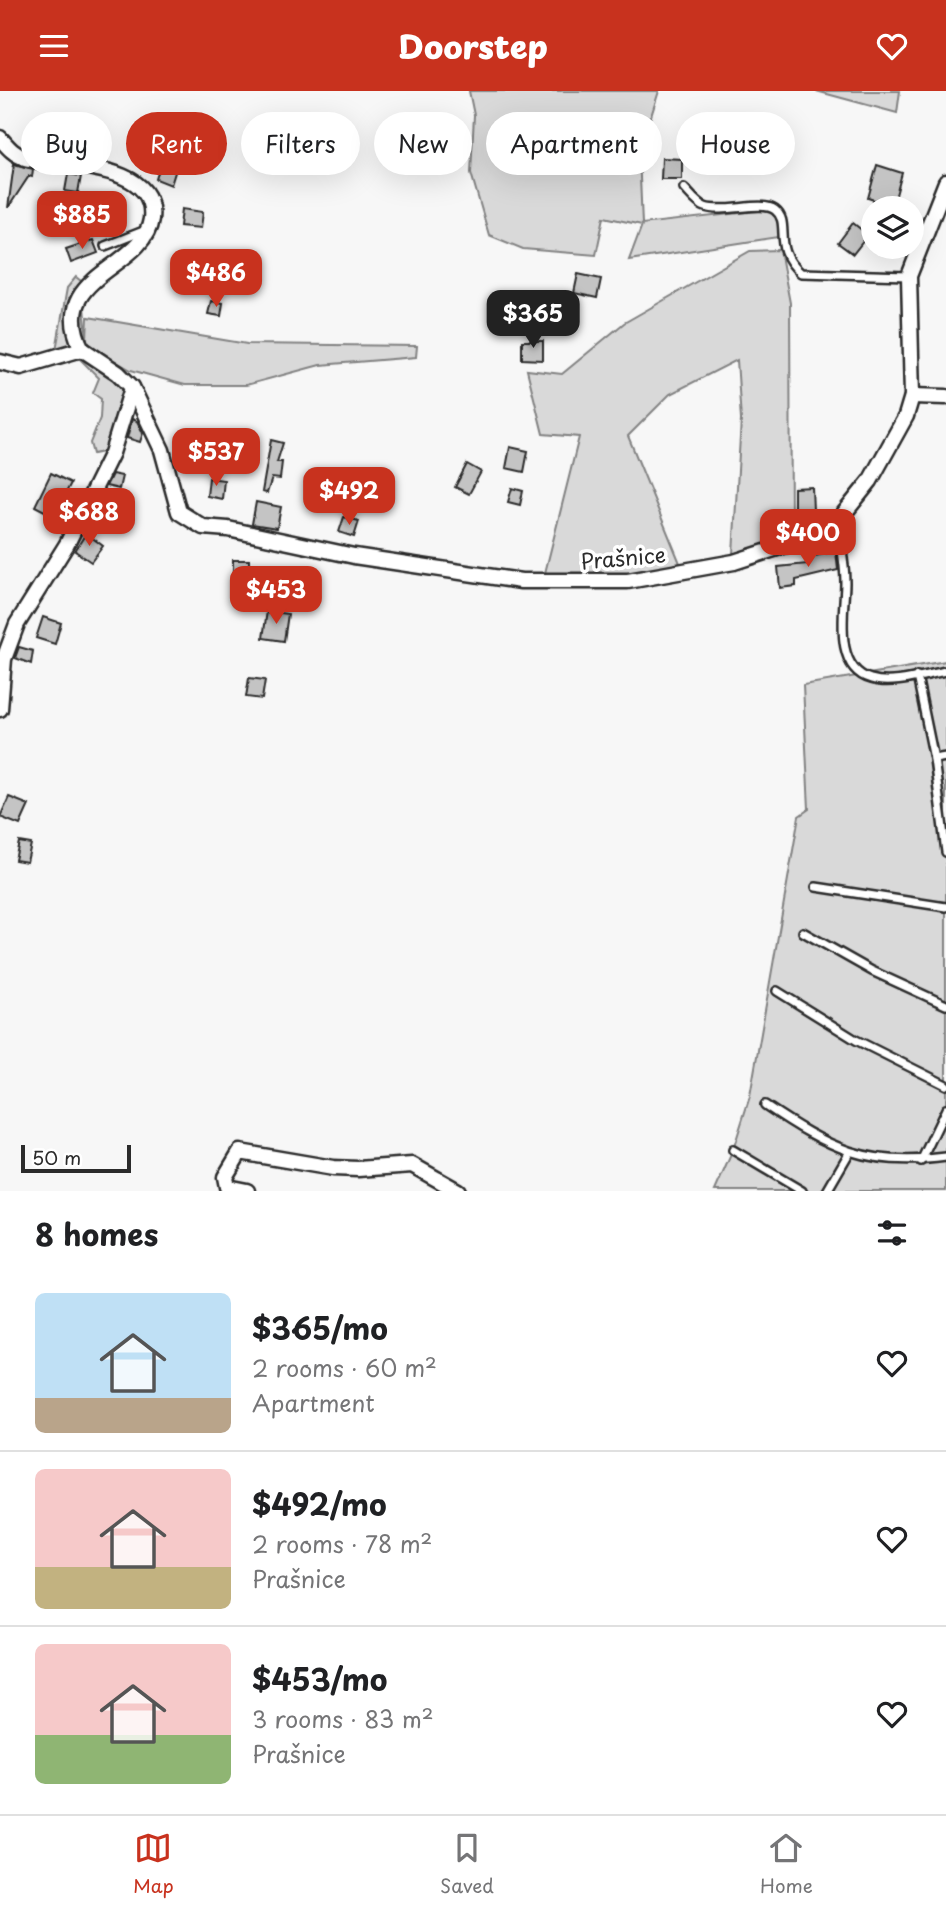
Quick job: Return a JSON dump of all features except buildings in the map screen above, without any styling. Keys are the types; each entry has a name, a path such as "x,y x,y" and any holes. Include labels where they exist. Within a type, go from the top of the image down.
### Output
{"street":[{"path":"0,138 9,149 23,158 115,174 136,181 148,196 151,219 146,230 131,248 79,293 75,318 77,339 82,349 21,367 0,362"},
{"name":"Prašnice","path":"82,349 118,373 132,387 162,450 179,512 203,527 228,529 354,556 522,581 628,581 734,562 793,544 838,521 870,481 892,445 912,396 909,276 946,182"},
{"path":"0,709 4,659 17,624 66,544 112,453 132,387"},
{"path":"912,396 946,397"},
{"path":"247,1191 227,1187 225,1177 240,1152 332,1168 412,1165 458,1191"}],"lane":[{"path":"684,188 702,206 743,210 763,206 774,210 783,225 786,258 801,273 909,276"},
{"path":"105,246 146,230"},
{"path":"838,521 845,582 841,618 848,654 858,671 872,680 946,671"},
{"path":"917,676 934,759 946,852"},
{"path":"934,759 946,757"},
{"path":"816,887 946,907"},
{"path":"803,932 872,971 946,1005"},
{"path":"777,991 856,1040 946,1085"},
{"path":"765,1105 814,1138 849,1153 921,1161 946,1157"},
{"path":"921,1161 946,1109"},
{"path":"733,1150 802,1191"},
{"path":"827,1191 849,1153"}],"shaded area":[{"path":"469,91 659,91 652,112 486,112 486,175 640,175 642,224 777,209 779,237 629,260 642,225 604,217 596,255 523,249 489,235 472,175 474,115"},
{"path":"816,91 900,91 897,113"},
{"path":"780,250 790,303 791,535 733,554 741,420 737,360 670,394 628,436 682,568 626,577 544,577 579,437 543,434 527,370 562,374 624,323 750,251"},
{"path":"76,277 92,290 83,296 87,339 88,317 247,344 417,346 416,357 320,365 246,385 185,385 131,370 89,346 56,350 67,288"},
{"path":"77,356 121,375 124,410 108,451 93,454 90,443 100,418 101,399 93,393 99,378"},
{"path":"946,661 946,1191 715,1191 733,1150 750,1096 799,816 809,809 803,685"}]}
